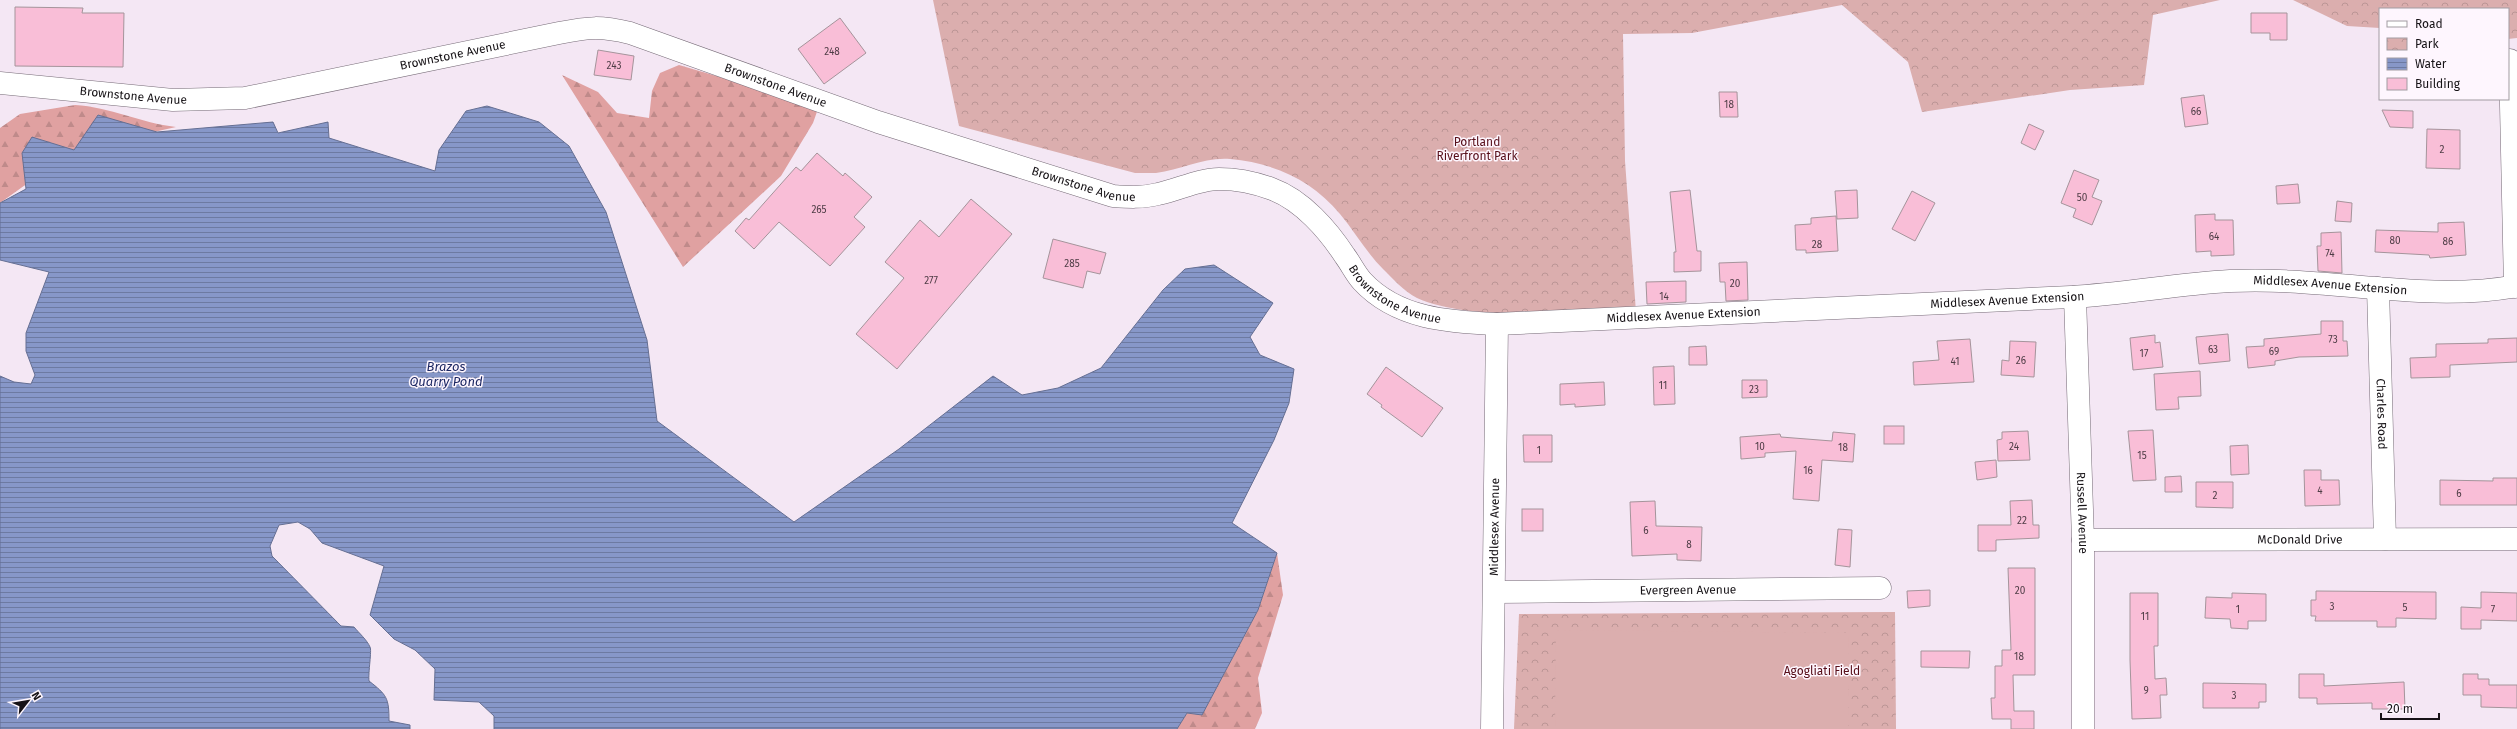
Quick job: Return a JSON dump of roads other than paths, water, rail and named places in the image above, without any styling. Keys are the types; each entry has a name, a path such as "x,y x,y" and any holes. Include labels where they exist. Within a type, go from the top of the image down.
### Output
{"street":[{"name":"Brownstone Avenue","path":"0,83 173,100 245,98 596,26 630,32 878,122 1113,196 1150,196 1218,179 1241,181 1269,188 1287,196 1307,212 1334,241 1364,282 1387,300 1421,315 1446,322 1496,324"},
{"path":"2510,60 2516,286"},
{"name":"Middlesex Avenue Extension","path":"1496,324 2075,297 2232,281 2344,284 2432,293 2496,290 2516,286"},
{"name":"Charles Road","path":"2378,288 2385,539"},
{"name":"Russell Avenue","path":"2075,297 2083,540 2083,729"},
{"name":"Middlesex Avenue","path":"1492,729 1495,592 1496,324"},
{"name":"McDonald Drive","path":"2083,540 2517,539"},
{"name":"Evergreen Avenue","path":"1495,592 1880,588"}],"water":[{"name":"Brazos Quarry Pond","path":"487,106 539,122 569,146 606,212 647,340 657,421 794,522 899,449 993,376 1022,395 1058,388 1101,368 1163,290 1185,269 1214,265 1273,303 1250,337 1260,355 1294,369 1289,403 1274,440 1232,523 1277,553 1258,610 1202,715 1187,713 1177,729 494,729 494,716 479,702 434,700 435,669 415,650 394,639 370,615 384,566 322,543 310,529 298,522 279,525 270,546 272,556 341,626 354,627 369,644 369,681 380,690 386,698 389,721 410,725 410,729 0,729 0,376 14,382 31,384 35,375 26,351 26,333 49,272 0,260 0,203 26,189 22,153 32,137 74,150 98,115 157,132 273,122 278,133 328,122 329,138 435,171 439,150 466,111"}],"park label":[{"name":"Portland Riverfront Park","path":"1477,149"},
{"name":"Agogliati Field","path":"1822,671"}]}
